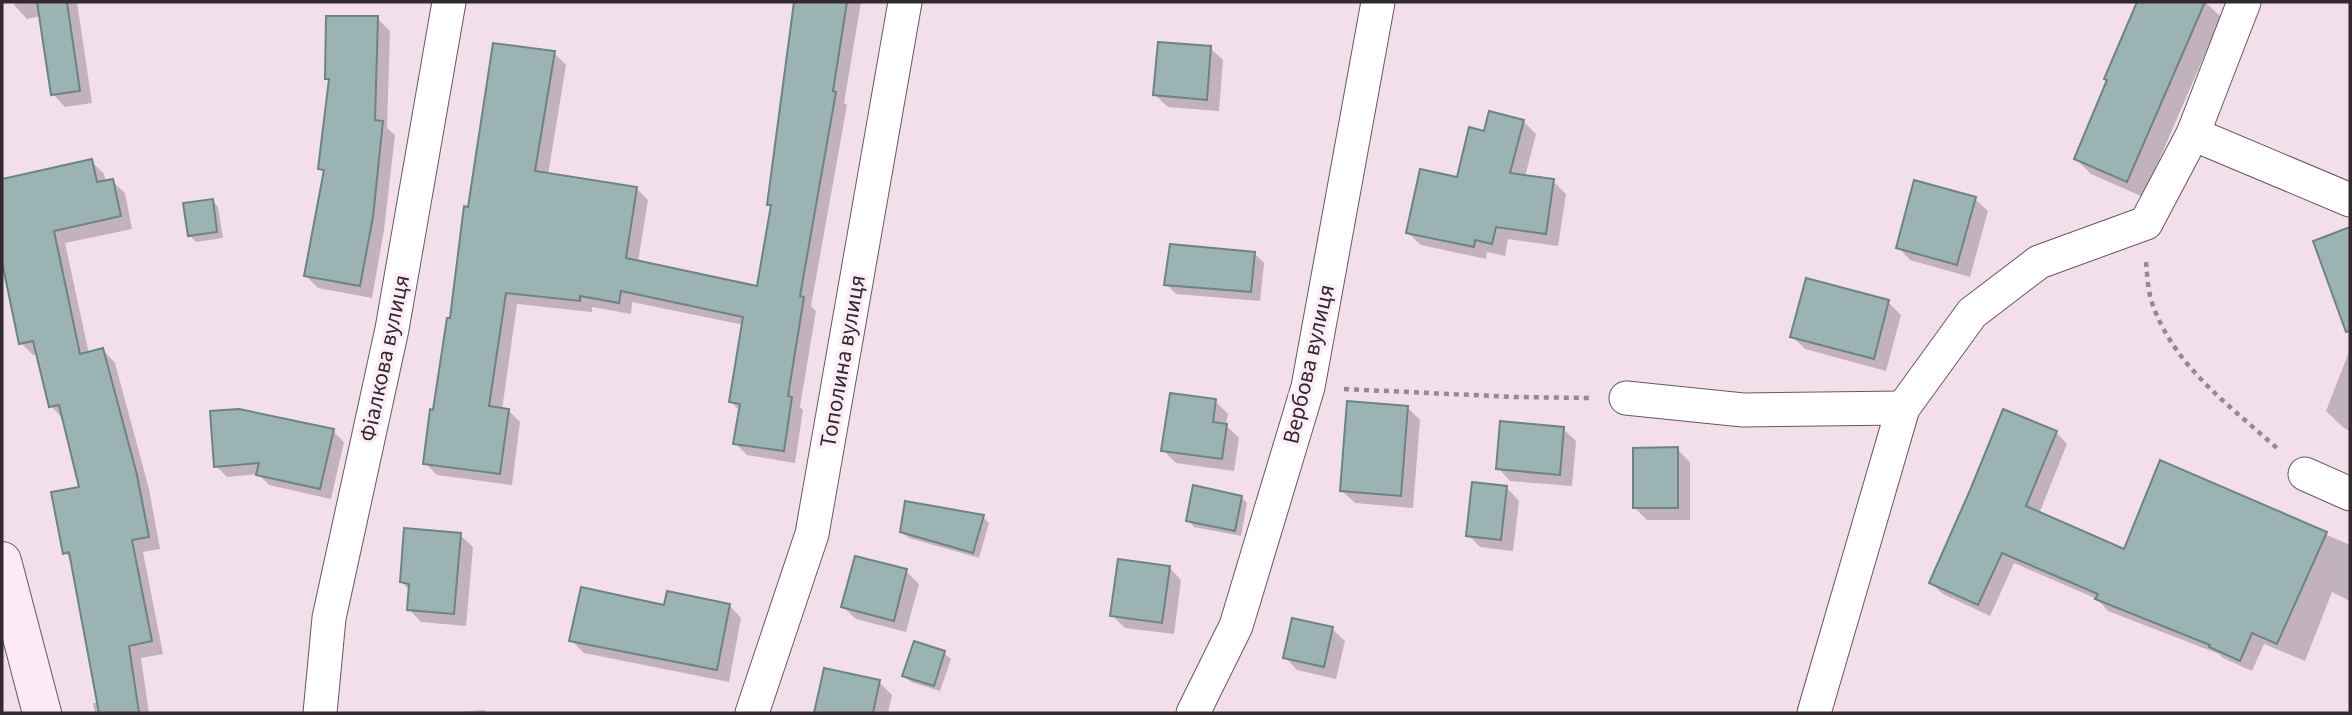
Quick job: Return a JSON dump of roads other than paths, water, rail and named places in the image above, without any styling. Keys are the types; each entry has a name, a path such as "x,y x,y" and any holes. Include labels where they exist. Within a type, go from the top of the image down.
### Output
{"street":[{"name":"Фіалкова вулиця","path":"320,713 329,618 392,329 449,2"},
{"name":"Тополина вулиця","path":"752,713 811,534 905,2"},
{"name":"Вербова вулиця","path":"1193,713 1236,625 1308,387 1378,2"},
{"path":"1814,713 1903,408 1972,313 2039,262 2146,223 2193,134 2245,2"},
{"path":"2193,134 2350,200"},
{"path":"1626,398 1743,410 1903,408"},
{"path":"2305,474 2350,494"},
{"path":"2,561 42,713"}]}
